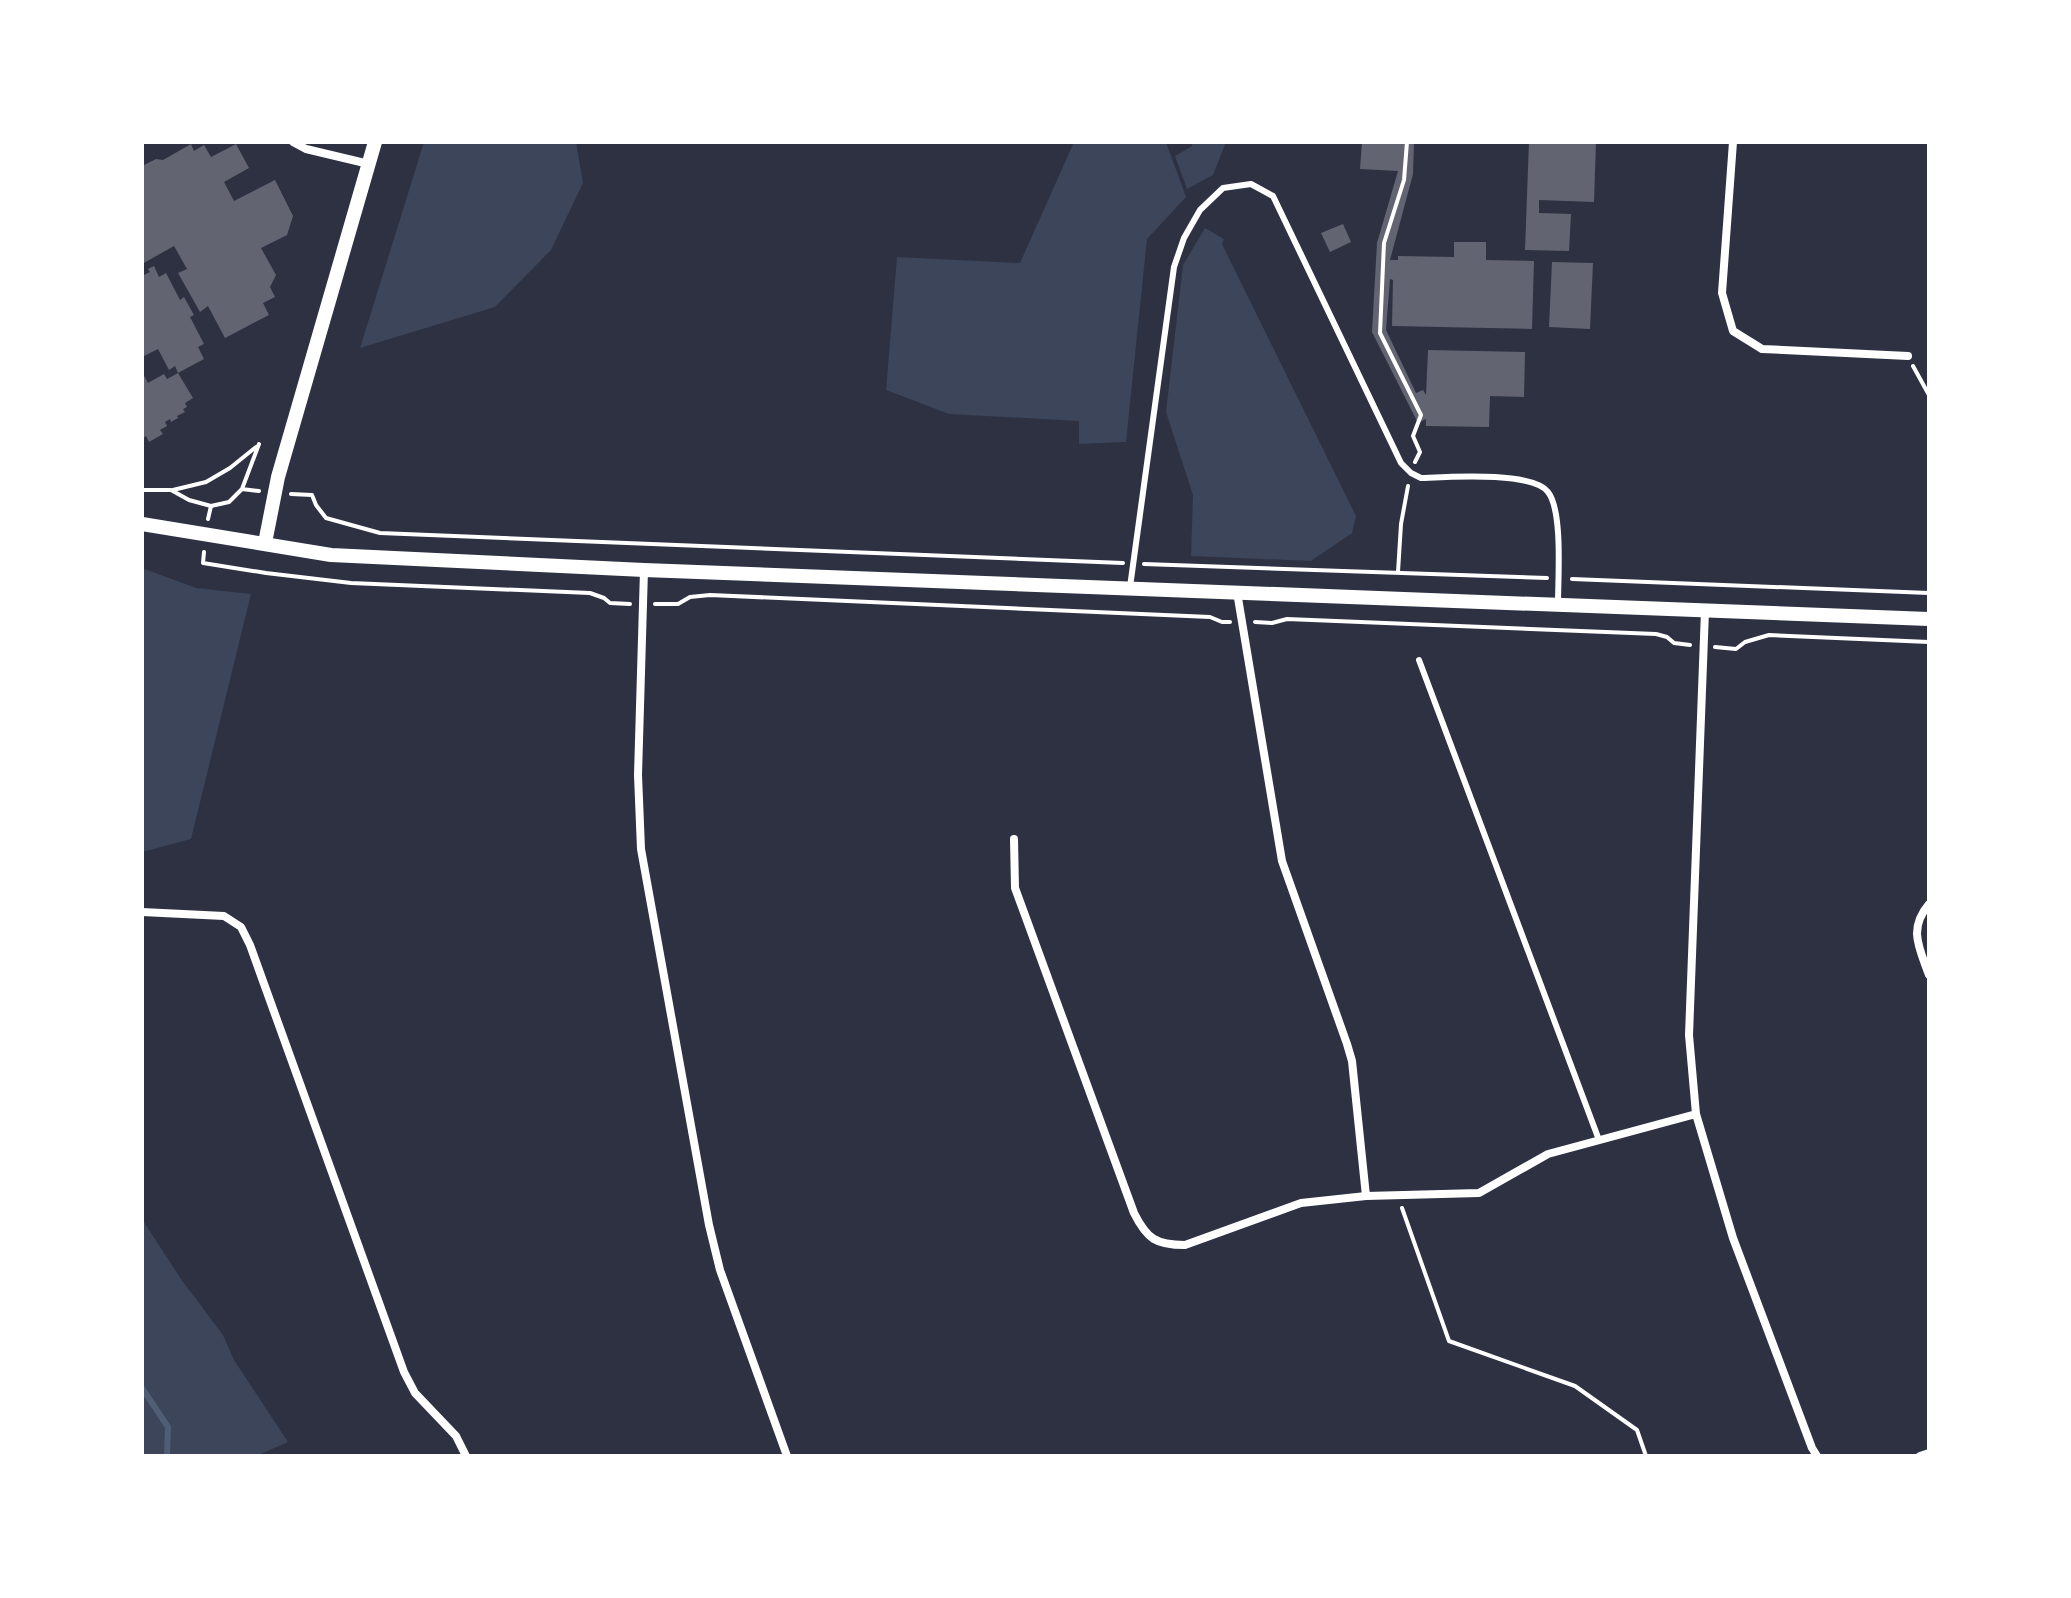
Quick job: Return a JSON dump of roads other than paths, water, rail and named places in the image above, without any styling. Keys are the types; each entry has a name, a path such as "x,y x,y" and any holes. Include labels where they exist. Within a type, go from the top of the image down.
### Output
{"street":[{"path":"293,142 306,149 369,164"},
{"path":"265,543 275,492 375,142"},
{"path":"1733,142 1722,293 1733,331 1762,349 1908,356"},
{"path":"142,524 331,555 644,570 1929,619"},
{"path":"644,570 638,775 641,849 709,1225 720,1270 787,1456"},
{"path":"1237,592 1282,861 1352,1061 1366,1196"},
{"path":"1705,611 1689,1035 1696,1114 1733,1238 1817,1456"},
{"path":"1014,839 1015,888 1134,1213 1151,1239 1167,1245 1185,1245 1301,1203 1366,1196 1479,1193 1548,1154 1696,1114"},
{"path":"1929,904 1918,916 1916,940 1929,975"},
{"path":"142,912 224,916 241,927 256,959 404,1372 415,1393 456,1436 466,1456"},
{"path":"1920,1456 1929,1453"}],"lane":[{"path":"1130,587 1174,267 1184,238 1200,210 1223,188 1251,184 1273,196 1401,463 1421,478 1492,477 1535,483 1548,492 1555,508 1558,604"},
{"path":"1419,660 1599,1140"}],"waterway":[{"path":"142,1388 168,1427 167,1456"}]}
